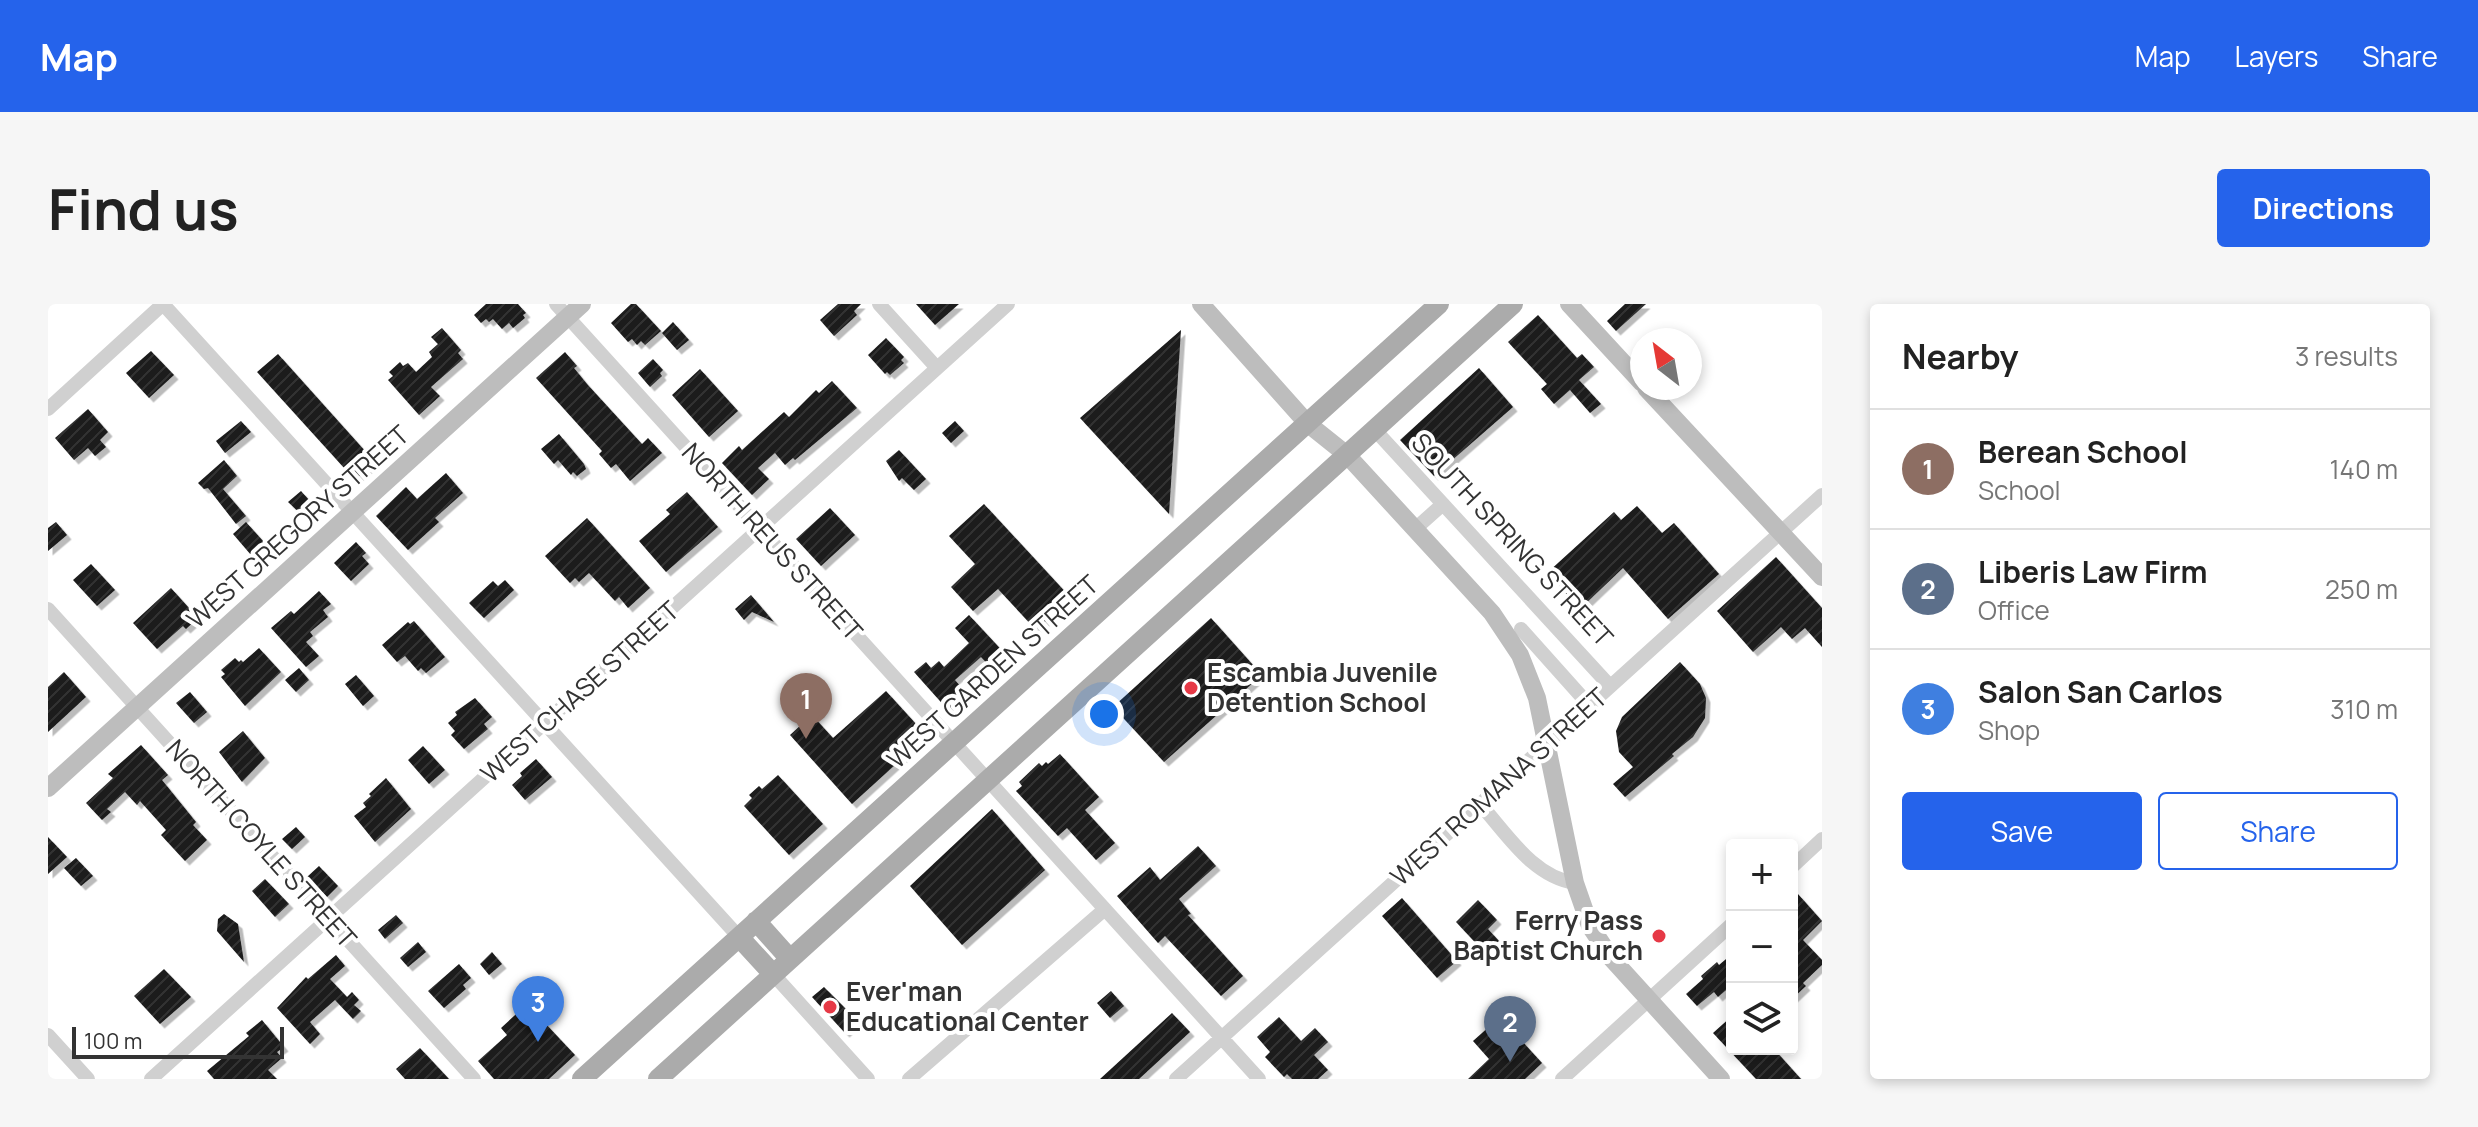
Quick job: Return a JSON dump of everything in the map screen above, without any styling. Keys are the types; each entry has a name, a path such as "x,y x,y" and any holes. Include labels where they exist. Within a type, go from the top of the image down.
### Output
{"main road":[{"name":"WEST GARDEN STREET","path":"582,1079 1439,304"},
{"path":"658,1079 1513,304"},
{"path":"756,921 790,959"},
{"path":"739,937 773,974"}],"street":[{"path":"48,409 163,304 739,937"},
{"name":"WEST GREGORY STREET","path":"48,788 352,512 562,311 582,304"},
{"path":"879,304 937,368"},
{"name":"WEST CHASE STREET","path":"151,1079 1008,304"},
{"name":"SOUTH SPRING STREET","path":"1201,304 1307,423 1347,455 1492,613 1589,705"},
{"path":"1569,304 1630,370"},
{"name":"NORTH REUS STREET","path":"562,311 1259,1079"},
{"path":"1657,400 1822,577"},
{"name":"SOUTH SPRING STREET","path":"1375,430 1610,686"},
{"name":"WEST ROMANA STREET","path":"1176,1079 1822,495"},
{"path":"1415,529 1443,504"},
{"name":"NORTH COYLE STREET","path":"48,609 474,1079"},
{"path":"1514,632 1541,610"},
{"name":"SOUTH SPRING STREET","path":"1514,632 1534,686 1581,905 1602,946 1721,1079"},
{"path":"1480,804 1538,868 1551,876 1575,883"},
{"path":"1798,861 1822,839"},
{"path":"909,1079 1105,909"},
{"path":"1562,1079 1726,929"},
{"path":"773,974 868,1079"},
{"path":"48,1035 88,1079"}],"building":[{"path":"486,304 518,304 526,313 523,315 525,318 513,328 509,323 502,329 493,319 481,323 474,315"},
{"path":"631,304 636,304 661,331 645,345 641,341 637,345 632,339 628,342 611,323"},
{"path":"838,304 861,304 854,311 857,315 834,336 820,320"},
{"path":"916,304 959,304 935,325"},
{"path":"1625,304 1646,304 1616,331 1607,321"},
{"path":"1538,315 1577,358 1582,354 1594,367 1579,380 1601,404 1590,413 1570,390 1554,404 1541,389 1547,384 1508,342"},
{"path":"673,322 689,340 677,350 662,333"},
{"path":"442,328 461,350 458,353 463,359 431,387 440,396 419,415 388,380 393,376 389,372 400,362 403,366 408,363 416,372 432,357 429,352 438,344 431,337"},
{"path":"1181,330 1169,514 1080,418"},
{"path":"886,338 904,357 901,360 904,363 890,375 885,374 868,355"},
{"path":"151,351 174,375 149,398 126,373"},
{"path":"565,352 587,384 642,444 648,438 662,453 630,481 616,464 611,468 599,454 602,451 536,378"},
{"path":"278,354 375,462 355,480 257,372"},
{"path":"653,359 663,370 660,373 662,376 650,387 638,373"},
{"path":"1479,368 1513,407 1434,476 1400,440"},
{"path":"700,369 738,411 709,437 672,395"},
{"path":"832,381 857,408 795,460 793,458 785,465 775,453 758,468 769,479 752,495 722,463 739,446 742,450 784,412 789,417 816,390 819,393"},
{"path":"88,409 108,432 100,440 106,447 95,456 88,448 74,460 55,438"},
{"path":"241,421 251,432 225,453 216,441"},
{"path":"955,421 964,431 951,443 942,433"},
{"path":"559,434 584,464 586,469 577,476 573,472 571,475 558,460 554,464 541,449"},
{"path":"899,450 926,479 914,490 902,478 899,481 886,461"},
{"path":"224,460 237,476 223,489 246,516 236,524 208,488 204,489 198,483"},
{"path":"446,473 463,493 435,518 439,522 408,550 376,516 406,487 417,499"},
{"path":"301,491 318,510 306,519 288,502"},
{"path":"687,492 718,527 666,572 639,541 670,514 666,510"},
{"path":"984,504 1071,598 1036,630 998,589 973,611 951,587 975,564 949,536"},
{"path":"1637,506 1662,533 1674,523 1719,574 1668,619 1623,568 1580,609 1547,573 1614,512 1621,520"},
{"path":"830,508 855,535 821,566 796,539"},
{"path":"587,518 650,588 628,608 619,597 615,601 589,573 579,582 575,578 570,583 545,556"},
{"path":"56,522 67,535 48,551 48,528"},
{"path":"246,522 272,551 258,563 233,534"},
{"path":"356,542 366,553 362,556 369,564 351,581 334,563"},
{"path":"1776,557 1822,608 1822,647 1805,628 1792,639 1781,627 1753,652 1717,611"},
{"path":"91,564 115,590 97,606 73,580"},
{"path":"505,580 514,590 484,618 469,603 493,581 498,586"},
{"path":"171,588 198,618 186,629 183,626 157,649 133,623"},
{"path":"319,591 331,604 323,610 328,617 310,632 313,636 306,642 319,656 306,667 271,628 291,611 294,614"},
{"path":"751,595 774,622 752,612 744,620 735,609"},
{"path":"969,615 1009,658 995,672 981,657 955,680 967,694 948,710 914,672 926,662 931,668 939,661 944,667 969,643 955,628"},
{"path":"1211,618 1262,675 1164,762 1113,707"},
{"path":"414,621 445,657 426,673 421,668 418,671 405,656 397,662 382,645 408,622"},
{"path":"259,648 281,672 245,706 221,677 225,674 221,670 235,658 243,662"},
{"path":"1680,662 1700,684 1706,698 1705,718 1693,737 1672,754 1674,756 1625,797 1613,784 1633,767 1619,752 1616,731 1622,717"},
{"path":"299,668 309,680 296,692 285,680"},
{"path":"64,672 86,697 48,732 48,687"},
{"path":"356,675 374,696 363,706 345,684"},
{"path":"886,691 927,736 852,804 790,735 812,715 833,738"},
{"path":"190,692 207,712 194,723 176,703"},
{"path":"475,698 492,717 484,724 488,729 464,749 451,735 455,731 448,723 457,715 455,712"},
{"path":"243,731 265,758 242,782 219,752"},
{"path":"141,745 168,775 162,780 207,840 185,861 161,835 166,830 140,801 137,805 125,792 107,809 111,812 102,820 86,803 113,778 108,774"},
{"path":"423,746 445,770 429,784 408,760"},
{"path":"1060,754 1099,797 1085,810 1115,843 1096,860 1067,828 1058,836 1016,791 1022,786 1019,782 1039,763 1042,766 1046,762 1048,764"},
{"path":"536,759 552,777 525,800 512,785"},
{"path":"778,775 823,824 789,855 744,806 752,798 749,795 759,786 762,789"},
{"path":"386,778 411,809 375,842 354,816 366,807 363,803 371,796 369,794"},
{"path":"992,809 1045,870 962,945 910,886"},
{"path":"296,827 305,837 292,849 282,839"},
{"path":"48,837 67,857 48,874"},
{"path":"1198,846 1216,866 1179,899 1191,914 1188,915 1243,976 1221,996 1165,936 1158,943 1117,896 1150,867 1160,880"},
{"path":"76,858 93,876 81,886 64,868"},
{"path":"319,866 338,886 327,897 307,877"},
{"path":"265,879 289,904 275,917 252,891"},
{"path":"1798,894 1822,921 1803,940 1822,960 1822,965 1803,983 1806,986 1798,993"},
{"path":"1402,898 1457,961 1437,978 1382,916"},
{"path":"1478,900 1497,920 1488,929 1499,941 1486,954 1456,922"},
{"path":"224,914 238,924 244,962 217,931 218,919"},
{"path":"396,915 403,923 385,939 378,930"},
{"path":"418,942 426,952 408,967 400,958"},
{"path":"492,952 502,964 489,975 480,964"},
{"path":"336,955 345,966 330,979 347,997 352,992 359,1000 354,1005 361,1011 353,1019 335,1000 310,1022 320,1034 310,1044 277,1008 306,977 308,979"},
{"path":"1726,959 1726,990 1718,997 1714,992 1697,1006 1686,994 1703,979 1701,976 1717,962 1719,965"},
{"path":"459,964 471,978 463,985 466,989 444,1008 428,991"},
{"path":"164,969 191,997 160,1024 134,996"},
{"path":"824,987 858,1021 845,1033 812,997"},
{"path":"1111,991 1124,1006 1110,1018 1097,1003"},
{"path":"527,1004 575,1055 549,1079 494,1079 478,1061 507,1035 501,1028"},
{"path":"1172,1013 1190,1032 1139,1079 1100,1079"},
{"path":"1279,1017 1301,1041 1315,1028 1328,1042 1314,1055 1328,1070 1318,1079 1292,1079 1287,1074 1284,1077 1265,1057 1270,1052 1257,1037"},
{"path":"1500,1017 1542,1063 1525,1079 1468,1079 1489,1059 1473,1041"},
{"path":"262,1020 284,1047 277,1052 282,1058 268,1070 277,1079 214,1079 207,1071 249,1036 246,1033"},
{"path":"1726,1021 1726,1047 1713,1033"},
{"path":"420,1048 449,1079 405,1079 396,1069"},
{"path":"1734,1055 1779,1055 1801,1079 1756,1079"}],"place":[{"name":"Escambia Juvenile Detention School","path":"1191,688"},
{"name":"Berean School","path":"806,739"},
{"name":"Ferry Pass Baptist Church","path":"1659,936"},
{"name":"Ever'man Educational Center","path":"830,1007"},
{"name":"Salon San Carlos","path":"538,1042"},
{"name":"Liberis Law Firm","path":"1510,1062"}]}
